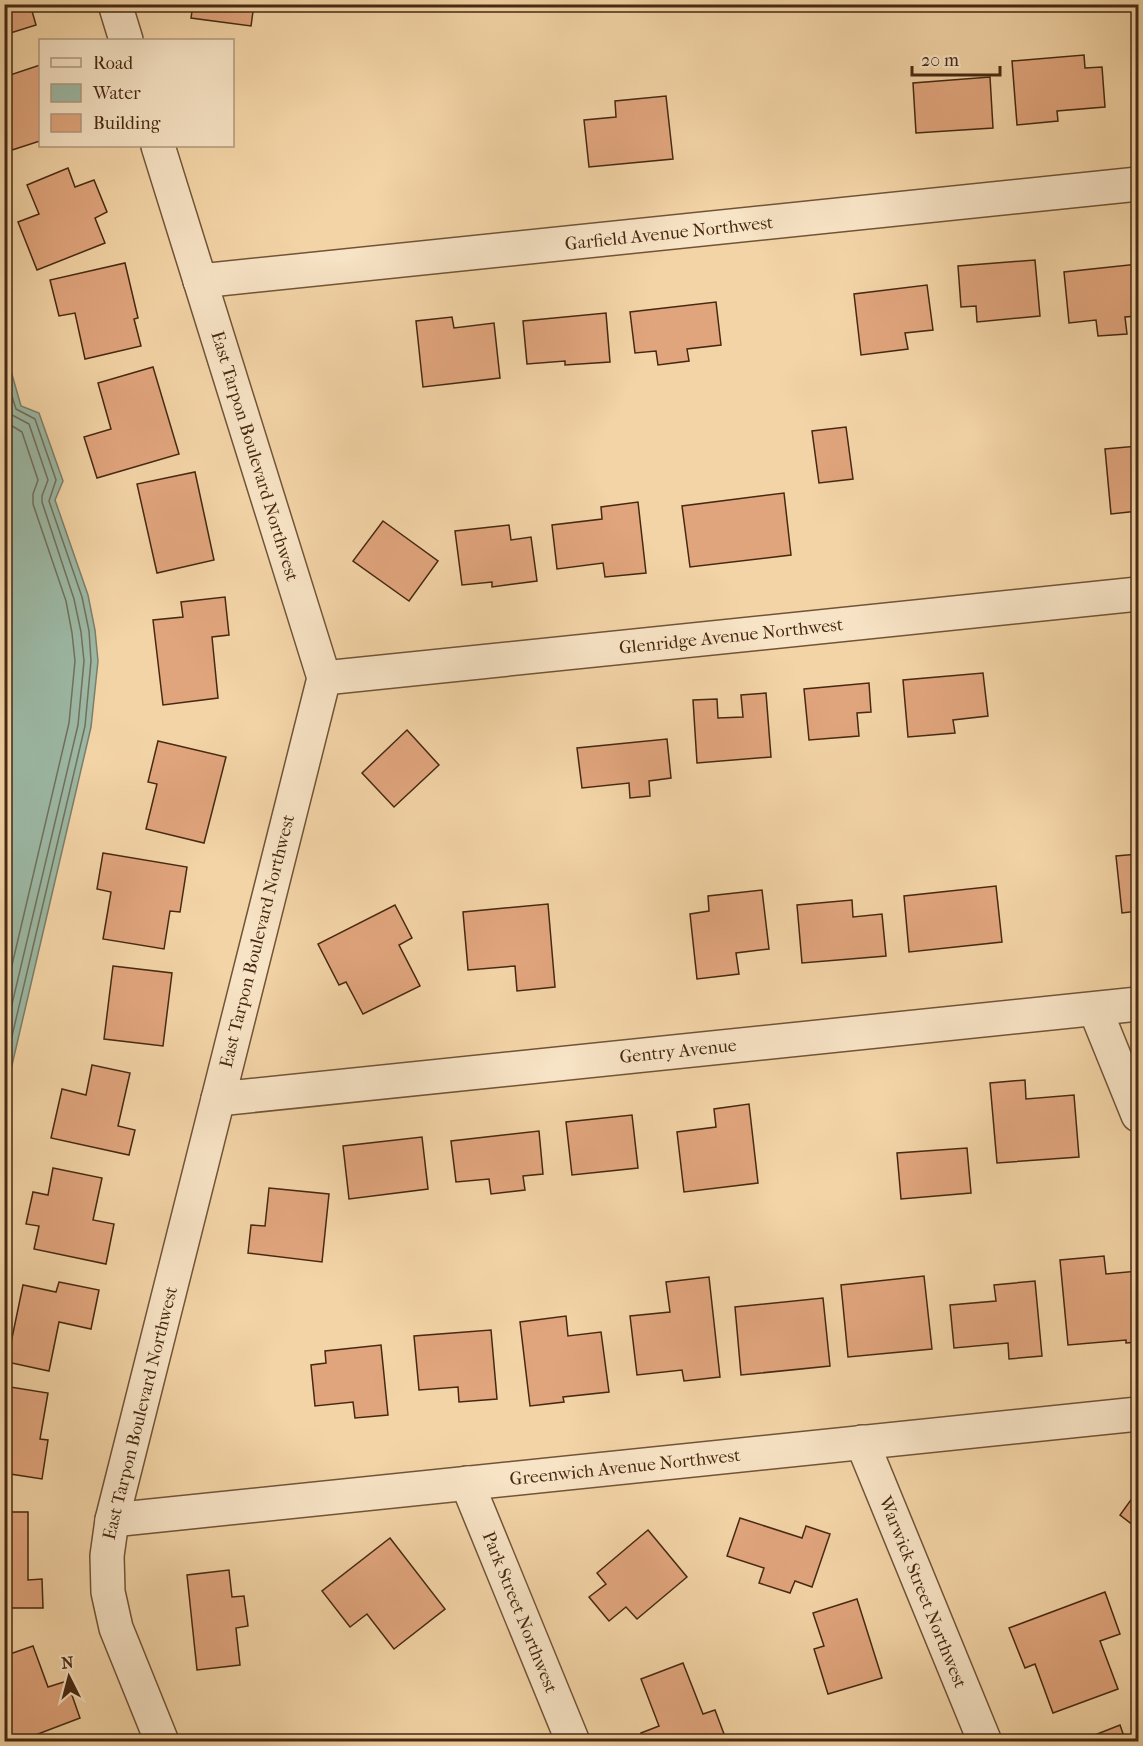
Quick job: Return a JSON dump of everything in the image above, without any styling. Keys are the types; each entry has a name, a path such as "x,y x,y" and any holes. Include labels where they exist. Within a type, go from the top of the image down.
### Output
{"street":[{"path":"115,4 126,39"},
{"name":"East Tarpon Boulevard Northwest","path":"158,147 324,678 112,1520 107,1556 108,1593 116,1628 162,1742"},
{"name":"Garfield Avenue Northwest","path":"200,281 1138,184"},
{"name":"Glenridge Avenue Northwest","path":"324,678 1138,594"},
{"name":"Gentry Avenue","path":"218,1099 1138,1004"},
{"path":"1095,1008 1138,1115"},
{"name":"Greenwich Avenue Northwest","path":"112,1520 1138,1414"},
{"name":"Warwick Street Northwest","path":"862,1442 985,1742"},
{"name":"Park Street Northwest","path":"467,1483 573,1742"}],"water":[{"path":"5,350 21,406 39,413 63,481 55,500 88,595 98,661 91,727 5,1095"}],"building":[{"path":"4,4 30,4 36,25 4,35"},
{"path":"193,4 254,4 251,26 191,18"},
{"path":"433,4 468,4 468,6 434,10"},
{"path":"1084,55 1085,68 1102,67 1105,107 1057,111 1058,121 1017,125 1012,61"},
{"path":"39,65 39,141 12,150 4,127 4,77"},
{"path":"990,77 993,128 916,133 913,83"},
{"path":"666,96 673,159 589,167 584,120 616,117 615,101"},
{"path":"68,168 75,187 94,180 107,212 95,218 105,243 37,270 18,222 39,214 27,185"},
{"path":"1035,260 1040,316 977,322 976,306 961,307 958,266"},
{"path":"125,263 138,318 134,319 141,346 85,359 75,313 59,316 50,280"},
{"path":"1138,264 1138,316 1125,317 1127,334 1098,336 1096,320 1069,323 1064,272"},
{"path":"927,285 933,330 905,333 908,349 861,355 854,294"},
{"path":"716,302 721,345 687,349 689,361 658,365 656,351 635,353 630,312"},
{"path":"606,313 610,362 565,365 565,361 527,364 523,321"},
{"path":"452,317 454,328 494,323 500,378 423,387 416,321"},
{"path":"153,367 179,454 97,478 84,437 111,429 98,383"},
{"path":"846,427 853,479 819,483 812,431"},
{"path":"1138,446 1138,511 1111,514 1105,449"},
{"path":"195,472 214,560 157,573 137,484"},
{"path":"784,493 791,555 690,567 682,506"},
{"path":"638,502 646,573 605,577 603,563 557,569 552,525 602,519 601,507"},
{"path":"383,521 438,561 409,601 353,561"},
{"path":"509,525 511,540 531,537 537,581 492,587 492,582 462,585 455,531"},
{"path":"225,597 229,635 212,637 218,698 163,705 153,620 183,617 181,602"},
{"path":"983,673 988,716 953,720 955,733 908,737 903,680"},
{"path":"869,683 871,712 857,713 859,736 809,740 804,689"},
{"path":"766,693 771,757 697,763 693,700 717,699 718,718 743,717 741,695"},
{"path":"407,730 439,765 394,807 362,773"},
{"path":"667,739 671,778 649,781 650,796 630,798 629,783 582,788 577,748"},
{"path":"158,741 226,757 204,843 146,829 157,784 148,782"},
{"path":"103,853 187,867 180,912 170,911 164,949 103,939 111,892 97,889"},
{"path":"1138,854 1138,911 1122,913 1116,856"},
{"path":"996,886 1002,942 909,952 904,896"},
{"path":"762,890 769,949 736,953 739,974 697,979 690,914 709,911 708,896"},
{"path":"852,900 853,917 882,914 886,956 802,963 797,905"},
{"path":"548,904 555,987 517,991 515,966 468,970 463,912"},
{"path":"395,905 412,938 399,945 420,986 363,1014 346,982 339,985 318,944"},
{"path":"113,966 172,973 163,1046 104,1039"},
{"path":"92,1065 130,1073 118,1126 135,1130 129,1155 51,1138 62,1089 86,1095"},
{"path":"1025,1080 1026,1099 1074,1095 1079,1157 997,1163 990,1083"},
{"path":"749,1104 758,1183 684,1192 677,1132 716,1127 714,1109"},
{"path":"632,1115 638,1168 572,1175 566,1122"},
{"path":"539,1131 543,1174 523,1176 525,1190 491,1194 489,1179 456,1182 451,1141"},
{"path":"422,1137 428,1189 349,1199 343,1146"},
{"path":"967,1148 971,1193 901,1199 897,1153"},
{"path":"53,1168 102,1178 93,1220 114,1224 106,1264 34,1249 39,1226 26,1224 33,1192 48,1195"},
{"path":"269,1188 329,1194 322,1262 248,1253 251,1225 265,1226"},
{"path":"1104,1256 1106,1274 1138,1271 1138,1342 1126,1343 1126,1340 1068,1345 1060,1260"},
{"path":"924,1276 932,1349 848,1357 841,1285"},
{"path":"709,1277 720,1377 684,1381 682,1370 637,1375 630,1316 670,1312 666,1282"},
{"path":"1035,1281 1042,1356 1009,1359 1008,1343 954,1348 950,1305 996,1301 994,1285"},
{"path":"59,1282 99,1290 91,1329 59,1322 49,1371 7,1362 23,1285 56,1292"},
{"path":"823,1298 830,1366 741,1375 735,1307"},
{"path":"566,1316 568,1336 601,1332 609,1392 563,1397 564,1402 530,1406 520,1322"},
{"path":"491,1330 497,1399 459,1402 458,1387 419,1390 414,1336"},
{"path":"381,1345 388,1415 355,1418 353,1402 315,1406 311,1365 326,1363 325,1351"},
{"path":"4,1386 48,1393 40,1439 48,1440 42,1479 4,1473"},
{"path":"1138,1490 1138,1529 1120,1515"},
{"path":"4,1512 28,1512 28,1580 42,1579 43,1608 4,1608"},
{"path":"740,1518 802,1538 806,1526 830,1534 812,1587 795,1581 790,1593 759,1583 764,1568 727,1556"},
{"path":"648,1530 687,1577 637,1619 626,1607 609,1621 589,1597 606,1584 597,1573"},
{"path":"390,1538 445,1609 394,1649 367,1614 350,1627 322,1591"},
{"path":"229,1570 232,1597 244,1596 248,1626 236,1628 240,1665 197,1670 187,1575"},
{"path":"1105,1592 1120,1634 1100,1641 1118,1689 1053,1713 1035,1664 1025,1668 1009,1628"},
{"path":"857,1599 882,1678 828,1694 814,1649 824,1646 813,1613"},
{"path":"33,1646 48,1687 67,1681 80,1718 17,1742 4,1742 4,1656"},
{"path":"683,1663 703,1714 715,1710 727,1742 645,1742 641,1733 659,1726 641,1679"},
{"path":"1120,1725 1126,1742 1077,1742"}]}
